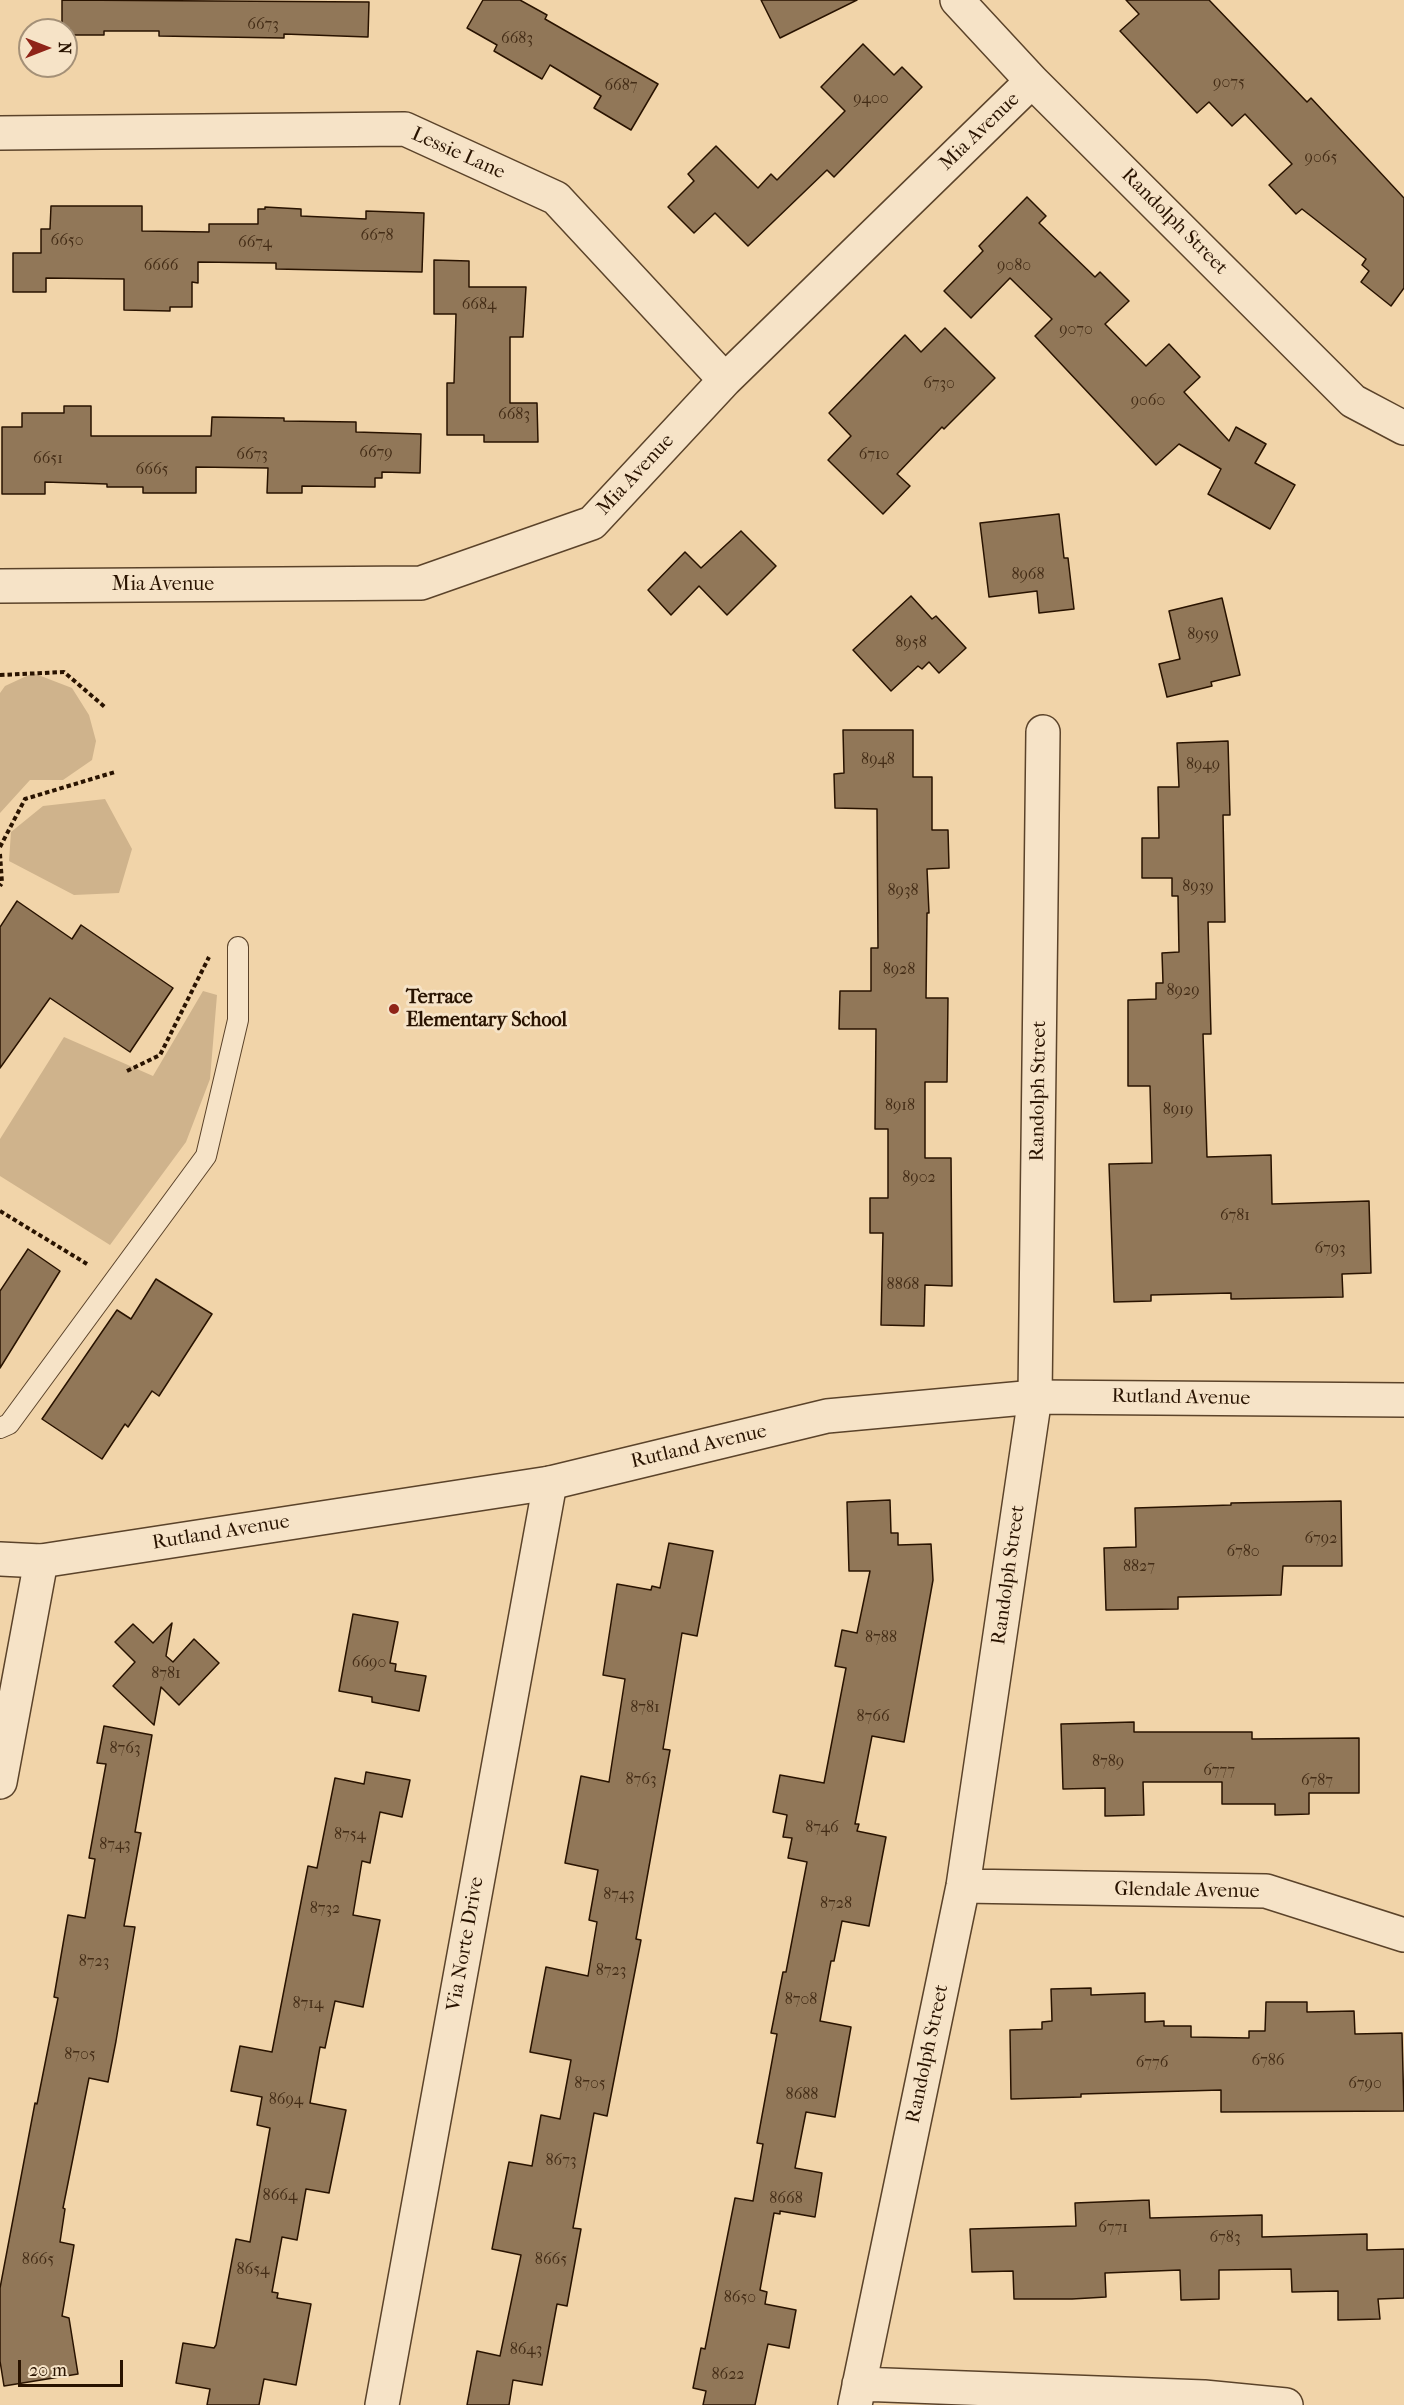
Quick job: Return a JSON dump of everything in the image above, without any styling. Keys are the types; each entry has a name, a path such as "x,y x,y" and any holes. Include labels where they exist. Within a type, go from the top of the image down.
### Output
{"street":[{"name":"Randolph Street","path":"957,0 1032,81 1353,401 1404,428"},
{"name":"Mia Avenue","path":"0,586 421,582 592,523 724,380 1032,81"},
{"name":"Lessie Lane","path":"0,133 405,129 556,198 724,380"},
{"name":"Randolph Street","path":"857,2394 963,1886 1035,1396 1043,732"},
{"name":"Rutland Avenue","path":"0,1559 41,1561 550,1483 826,1416 1035,1396 1404,1400"},
{"name":"Via Norte Drive","path":"382,2405 550,1483"},
{"path":"0,1782 41,1561"},
{"name":"Glendale Avenue","path":"963,1886 1266,1892 1404,1935"},
{"path":"857,2394 1204,2397 1286,2405"}],"lane":[{"path":"0,1428 9,1424 206,1156 238,1020 238,947"}],"path":[{"path":"0,675 64,672 106,708"},
{"path":"0,847 25,799 115,772"},
{"path":"0,854 2,883 0,886"},
{"path":"127,1071 160,1055 213,948"},
{"path":"0,1211 87,1264"}],"shaded area":[{"path":"33,673 72,688 89,715 96,741 92,760 63,780 30,780 0,813 0,693 5,686"},
{"path":"105,799 132,849 119,893 74,895 9,861 11,832 43,806"},
{"path":"203,991 217,995 210,1079 186,1142 110,1245 0,1176 0,1139 64,1037 153,1076"}],"building":[{"path":"62,0 369,2 368,37 284,34 284,38 159,36 159,31 104,31 104,35 78,35 78,18 62,18"},
{"path":"483,0 520,0 547,15 545,19 658,84 631,130 594,108 601,96 550,65 542,79 494,51 497,45 467,28"},
{"path":"761,0 857,0 780,38"},
{"path":"1126,0 1209,0 1307,102 1311,98 1404,198 1404,288 1391,306 1361,282 1369,271 1362,265 1366,259 1302,209 1296,214 1269,185 1292,164 1245,114 1232,126 1209,102 1197,113 1120,31 1139,14"},
{"path":"863,44 894,75 902,67 922,87 834,177 827,170 748,246 715,213 694,233 668,207 694,181 688,174 716,146 758,188 771,174 777,180 845,111 821,87"},
{"path":"1027,197 1046,216 1039,223 1095,277 1100,272 1129,301 1105,324 1146,366 1169,344 1200,377 1184,392 1229,441 1236,427 1266,444 1255,463 1295,485 1270,529 1208,494 1221,469 1179,444 1156,465 1035,336 1052,319 1010,278 971,318 944,291 983,251 979,246"},
{"path":"51,206 142,206 142,231 209,232 209,224 258,224 258,209 265,209 265,207 301,209 301,216 366,219 366,211 424,213 422,272 276,269 276,263 198,262 198,283 192,282 192,307 170,307 170,311 124,310 124,279 46,278 46,292 13,292 13,253 41,253 41,229 50,229"},
{"path":"434,260 469,261 469,287 526,287 523,337 510,337 510,403 537,403 538,442 484,442 484,435 447,435 447,383 454,383 456,314 434,314"},
{"path":"945,328 995,378 944,429 942,427 897,474 910,486 883,514 828,460 851,436 829,413 905,335 921,352"},
{"path":"64,406 91,406 91,436 211,436 212,417 356,422 356,432 421,434 420,473 382,472 382,478 375,478 375,487 302,486 302,493 267,493 268,468 196,467 196,493 143,493 143,487 107,487 107,484 45,482 45,494 2,494 2,427 22,427 22,413 64,413"},
{"path":"1059,514 1064,558 1068,558 1074,609 1039,613 1037,591 989,597 980,523"},
{"path":"741,531 776,566 727,615 699,586 671,615 648,590 685,552 701,568"},
{"path":"911,596 932,619 936,616 966,648 939,673 929,662 922,669 918,666 891,691 853,650"},
{"path":"1222,598 1240,675 1211,682 1212,686 1167,697 1159,664 1180,659 1169,611"},
{"path":"843,730 913,730 913,777 932,777 932,830 948,830 949,868 927,869 929,913 927,913 926,998 948,998 947,1082 925,1082 925,1158 951,1158 952,1286 925,1285 924,1326 881,1325 883,1233 870,1233 870,1198 888,1198 888,1129 875,1129 876,1029 839,1029 840,991 871,991 871,948 878,948 877,809 835,808 834,774 844,773"},
{"path":"1228,741 1230,815 1223,815 1225,922 1208,922 1211,1034 1203,1034 1207,1157 1271,1155 1272,1204 1369,1201 1371,1273 1342,1274 1343,1297 1231,1299 1231,1293 1151,1295 1151,1301 1114,1302 1109,1164 1152,1163 1150,1086 1128,1086 1128,1000 1156,999 1156,983 1163,983 1162,953 1179,952 1178,896 1172,896 1172,878 1142,878 1142,838 1159,838 1158,787 1179,787 1177,743"},
{"path":"17,901 72,939 81,925 173,988 130,1052 50,998 0,1068 0,927"},
{"path":"28,1249 60,1271 0,1368 0,1291"},
{"path":"156,1279 212,1314 159,1396 152,1391 128,1427 125,1424 102,1459 42,1419 117,1310 131,1319"},
{"path":"890,1500 891,1533 898,1533 898,1545 931,1544 933,1580 904,1742 872,1736 855,1824 859,1824 857,1831 886,1837 869,1926 842,1921 834,1961 831,1961 820,2021 851,2027 835,2117 806,2112 795,2168 822,2173 815,2217 780,2211 780,2214 774,2213 760,2290 767,2292 765,2304 796,2310 789,2348 768,2344 755,2405 703,2405 706,2391 693,2388 701,2348 705,2349 735,2198 753,2201 763,2144 757,2143 777,2034 771,2033 783,1972 786,1972 807,1862 788,1858 792,1838 783,1837 787,1815 773,1812 780,1775 824,1783 846,1668 835,1666 842,1630 857,1633 870,1571 849,1571 847,1502"},
{"path":"1341,1501 1342,1566 1283,1566 1281,1595 1178,1597 1178,1609 1106,1610 1104,1548 1136,1547 1135,1508"},
{"path":"669,1543 713,1551 697,1636 682,1633 663,1749 670,1750 636,1939 641,1940 607,2116 594,2113 573,2228 581,2229 567,2306 557,2304 542,2385 513,2380 509,2405 467,2405 477,2351 500,2356 521,2255 492,2249 509,2162 532,2166 541,2115 560,2119 571,2060 530,2052 546,1967 588,1976 597,1922 589,1920 598,1870 565,1863 581,1776 609,1782 625,1679 603,1675 617,1584 651,1590 652,1586 660,1588"},
{"path":"353,1614 398,1622 390,1663 396,1664 395,1671 426,1676 419,1711 372,1702 372,1697 339,1691"},
{"path":"172,1623 166,1656 173,1662 194,1639 219,1663 179,1705 161,1687 154,1725 113,1686 135,1662 115,1642 133,1624 153,1643"},
{"path":"1134,1722 1134,1732 1252,1732 1252,1739 1359,1738 1359,1793 1309,1793 1309,1814 1275,1815 1275,1804 1222,1804 1222,1782 1143,1782 1144,1815 1105,1816 1105,1788 1063,1789 1061,1724"},
{"path":"104,1726 152,1735 135,1832 141,1833 124,1926 135,1927 116,2041 108,2082 89,2078 63,2208 65,2209 60,2242 74,2245 62,2316 69,2318 78,2374 4,2386 0,2361 0,2288 35,2103 37,2104 58,1998 54,1997 68,1915 85,1918 95,1859 89,1858 106,1764 97,1763"},
{"path":"366,1772 410,1780 402,1817 380,1812 370,1863 362,1861 353,1915 380,1920 363,2007 335,2001 325,2048 320,2047 310,2103 346,2110 329,2193 306,2189 297,2240 282,2237 272,2292 278,2293 277,2298 311,2304 296,2385 264,2379 259,2405 207,2405 210,2389 176,2383 183,2343 214,2348 216,2345 236,2239 250,2242 270,2128 257,2125 262,2097 231,2091 240,2046 272,2052 308,1866 317,1868 335,1778 364,1784"},
{"path":"1091,1988 1091,1995 1145,1993 1145,2022 1164,2021 1164,2026 1191,2026 1191,2037 1249,2038 1249,2031 1265,2031 1266,2002 1307,2002 1307,2012 1354,2011 1355,2034 1402,2033 1404,2111 1221,2112 1221,2090 1081,2094 1081,2097 1011,2099 1010,2030 1042,2029 1042,2022 1052,2021 1051,1989"},
{"path":"1149,2200 1150,2218 1262,2215 1262,2237 1367,2234 1367,2250 1404,2249 1404,2298 1378,2299 1380,2319 1338,2320 1338,2291 1292,2292 1291,2269 1219,2270 1219,2299 1181,2300 1180,2270 1105,2273 1106,2297 1072,2299 1014,2299 1013,2271 972,2272 970,2229 1076,2226 1075,2203"}],"place":[{"name":"Terrace Elementary School","path":"394,1009"}]}
